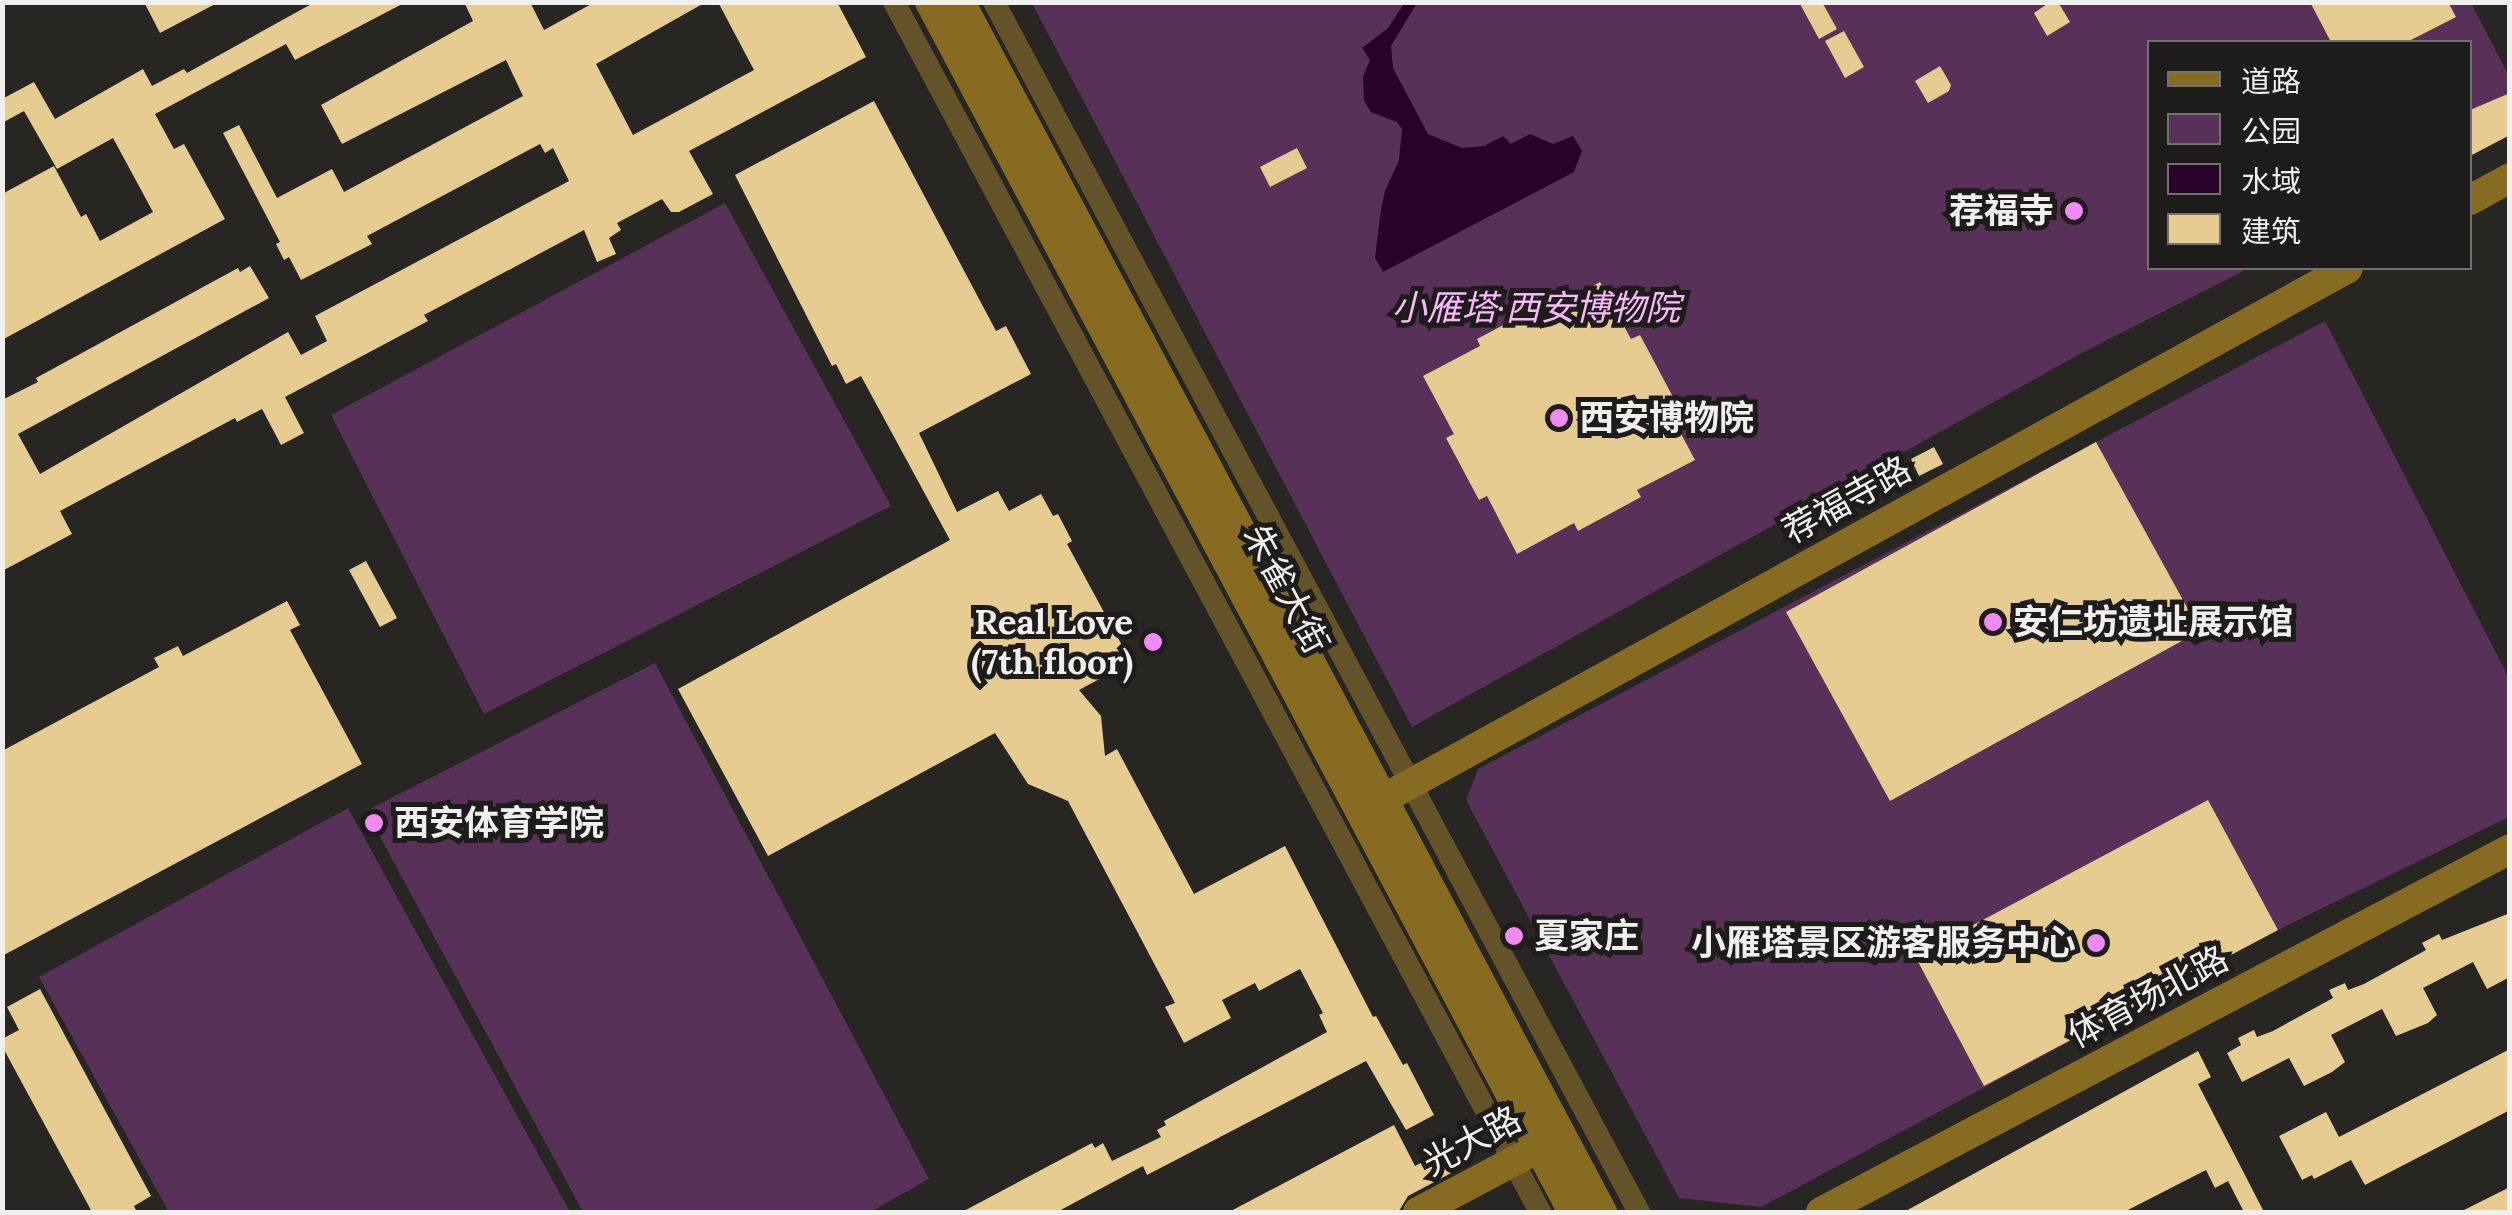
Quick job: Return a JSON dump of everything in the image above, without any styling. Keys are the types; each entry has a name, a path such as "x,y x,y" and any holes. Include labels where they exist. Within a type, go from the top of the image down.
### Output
{"main road":[{"name":"朱雀大街","path":"930,2 1573,1212"},
{"name":"朱雀大街","path":"960,2 1383,799 1537,1149 1602,1212"},
{"path":"2472,199 2510,178"},
{"name":"荐福寺路","path":"1383,799 2344,270"},
{"name":"体育场北路","path":"1821,1212 2508,854"},
{"name":"光大路","path":"1418,1212 1537,1149"}],"street":[{"path":"894,2 1537,1149 1540,1212"},
{"path":"994,2 1639,1212"}],"green space":[{"name":"小雁塔·西安博物院","path":"1032,3 2471,3 2509,76 2509,133 2472,153 2472,40 2147,40 2147,270 2245,270 2078,355 1412,727"},
{"path":"725,203 891,506 484,714 331,415"},
{"path":"2325,321 2509,678 2509,817 2278,930 1761,1207 1679,1198 1466,800 1478,769"},
{"path":"655,663 929,1179 870,1212 583,1212 366,811"},
{"path":"348,808 570,1212 169,1212 39,977"}],"water":[{"path":"1405,2 1417,3 1391,46 1393,68 1428,134 1462,148 1484,146 1503,136 1511,144 1530,134 1553,144 1573,136 1582,151 1574,172 1383,272 1375,258 1380,216 1385,191 1399,160 1402,129 1397,122 1371,112 1364,101 1363,77 1370,60 1362,48 1388,28"}],"building":[{"path":"144,2 219,2 160,33"},
{"path":"315,2 406,2 295,60 286,44 155,114 174,149 184,144 225,219 2,340 2,194 54,166 81,217 86,214 100,241 153,212 113,138 57,169 24,111 2,123 2,99 34,82 55,119 143,69 152,86 184,69 187,73"},
{"path":"464,2 530,2 544,30 595,2 706,2 596,64 633,135 754,70 718,2 837,2 866,57 689,151 713,194 679,212 671,212 662,199 617,223 621,230 609,238 616,254 597,262 584,230 424,315 428,321 285,397 304,433 281,445 262,409 237,422 235,418 60,511 72,534 2,571 2,400 238,268 240,272 250,266 269,298 18,434 40,474 288,332 301,355 327,341 315,316 569,181 553,148 545,153 540,144 367,236 372,244 301,280 289,257 284,260 276,244 280,242 223,133 239,125 277,198 332,169 344,192 523,96 506,60 342,144 321,105 473,21"},
{"path":"1799,2 1822,2 1837,29 1819,39"},
{"path":"2050,2 2058,2 2070,22 2047,36 2034,13"},
{"path":"2310,2 2448,2 2456,17 2411,40 2330,40"},
{"path":"1844,31 1864,67 1845,78 1825,41"},
{"path":"1940,66 1951,85 1949,91 1928,103 1915,81"},
{"path":"2510,93 2510,135 2472,155 2472,109"},
{"path":"874,101 996,331 1006,326 1031,374 919,433 957,512 998,491 1009,511 1041,494 1053,516 1058,514 1072,541 1067,544 1131,662 1079,690 1101,716 1105,756 1117,749 1194,894 1285,846 1373,1017 1376,1016 1403,1065 1407,1063 1434,1115 1406,1130 1366,1061 1147,1175 1143,1166 1057,1212 962,1212 1092,1143 1095,1148 1103,1143 1112,1161 1161,1137 1157,1130 1166,1125 1164,1121 1327,1032 1319,1015 1323,1013 1300,969 1259,991 1255,983 1222,1000 1231,1018 1184,1043 1165,1007 1175,1003 1068,801 1028,784 995,733 768,856 678,689 950,540 861,376 846,384 836,364 832,366 735,175"},
{"path":"1297,148 1307,168 1270,187 1260,167"},
{"name":"西安博物院","path":"1600,282 1631,339 1640,335 1673,397 1664,402 1695,460 1637,490 1641,497 1578,531 1574,523 1517,554 1487,496 1479,500 1446,438 1454,434 1423,376 1480,346 1477,339 1539,306 1542,313"},
{"name":"安仁坊遗址展示馆","path":"2096,442 2200,631 1890,801 1786,612"},
{"path":"1934,447 1943,464 1919,476 1911,459"},
{"path":"366,561 397,618 380,627 349,570"},
{"path":"287,601 300,625 290,630 362,764 2,956 2,751 159,667 154,658 178,646 183,656"},
{"name":"小雁塔景区游客服务中心","path":"2208,800 2278,930 1984,1086 1915,956"},
{"path":"2510,913 2510,977 2487,989 2473,962 2423,988 2437,1015 2428,1023 2396,1036 2382,1009 2331,1035 2345,1062 2332,1072 2304,1086 2289,1058 2242,1082 2227,1053 2241,1045 2238,1038 2254,1030 2257,1037 2273,1031 2333,998 2329,990 2345,983 2348,990 2364,984 2426,950 2422,943 2439,934 2442,940"},
{"path":"40,989 151,1196 134,1206 137,1212 92,1212 2,1046 2,1039 19,1030 7,1007"},
{"path":"2510,1049 2510,1110 2365,1185 2351,1160 2314,1179 2312,1175 2302,1180 2279,1136 2326,1112 2339,1137"},
{"path":"2198,1051 2211,1077 2198,1084 2264,1212 2244,1212 2228,1181 2215,1188 2206,1170 2124,1212 1904,1212"},
{"path":"1394,1125 1415,1166 1442,1152 1453,1172 1408,1196 1399,1211 1229,1212"},
{"path":"2510,1187 2510,1212 2460,1212"}],"place":[{"name":"荐福寺","path":"2074,211"},
{"name":"西安博物院","path":"1559,418"},
{"name":"安仁坊遗址展示馆","path":"1993,622"},
{"name":"Real Love (7th floor)","path":"1153,642"},
{"name":"西安体育学院","path":"374,823"},
{"name":"夏家庄","path":"1514,936"},
{"name":"小雁塔景区游客服务中心","path":"2096,943"}]}
